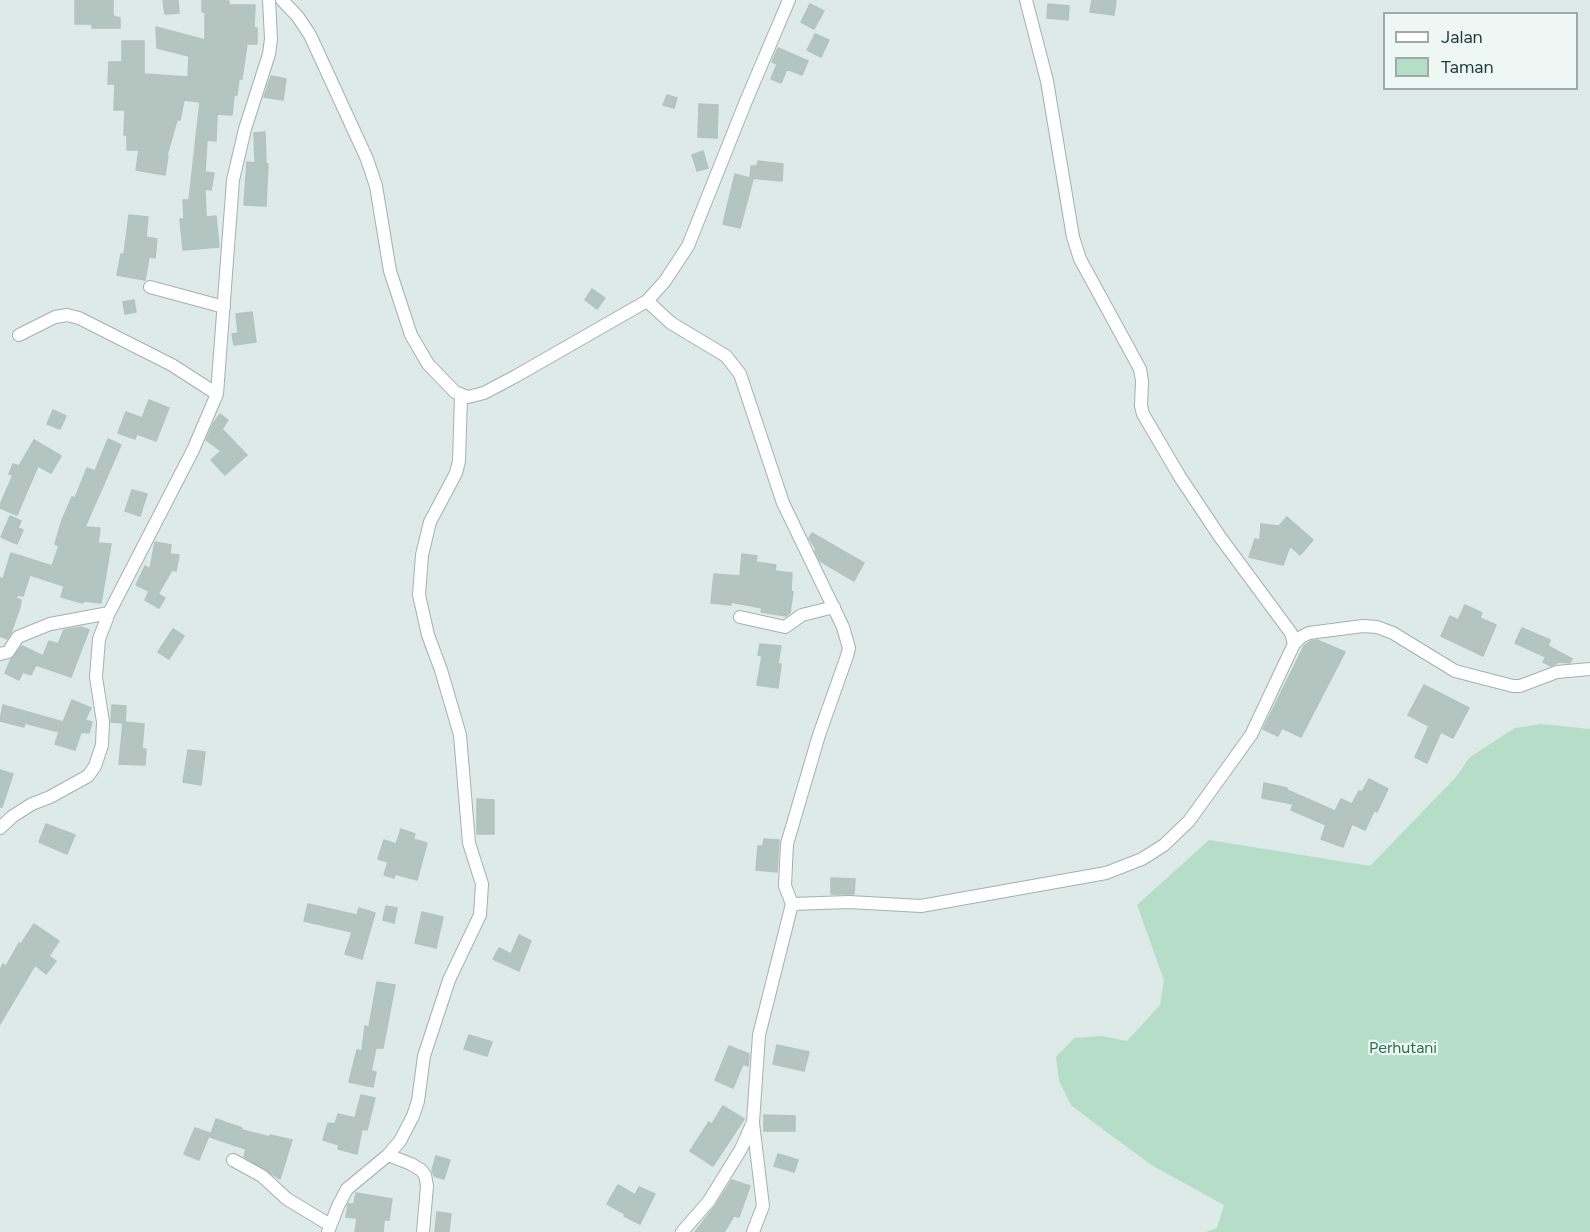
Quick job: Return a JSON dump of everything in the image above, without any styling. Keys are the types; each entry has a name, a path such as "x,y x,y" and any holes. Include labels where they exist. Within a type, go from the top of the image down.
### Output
{"street":[{"path":"0,828 32,804 88,776 95,766 102,745 103,722 96,677 99,639 109,613 193,450 217,394 233,180 245,129 272,39 269,0"},
{"path":"282,0 298,17 310,35 367,159 376,186 390,271 411,335 428,364 461,396 476,396 484,393 647,301 665,281 688,246 789,0"},
{"path":"1026,0 1047,81 1073,237 1080,259 1140,369 1143,414 1180,477 1220,537 1291,633 1294,644"},
{"path":"150,287 224,307"},
{"path":"647,301 671,324 726,356 740,374 783,503 848,639 848,656 819,735 787,843 785,886 792,904 759,1035 753,1122 763,1206 753,1232"},
{"path":"19,335 55,317 67,315 79,318 172,365 217,394"},
{"path":"233,1160 261,1176 287,1199 329,1228 347,1190 388,1155 400,1141 413,1116 418,1101 424,1056 449,980 480,915 482,884 469,843 460,735 428,635 420,595 422,555 430,522 456,473 459,461 461,396"},
{"path":"740,617 784,627 802,615 834,607"},
{"path":"0,654 8,652 18,637 50,624 109,613"},
{"path":"792,904 849,902 921,906 1106,873 1142,859 1164,845 1189,821 1251,735 1294,644 1309,633 1363,626 1377,627 1393,633 1455,670 1513,686 1520,686 1557,672 1590,669"},
{"path":"682,1232 709,1201 741,1149 753,1122"},
{"path":"388,1155 411,1164 425,1175 427,1186 423,1232"}],"green space":[{"name":"Perhutani","path":"1541,724 1590,729 1590,1232 1206,1232 1217,1228 1224,1205 1153,1166 1093,1122 1071,1105 1059,1081 1056,1057 1074,1038 1102,1036 1127,1041 1160,1005 1164,980 1137,905 1209,840 1370,866 1456,777 1470,757 1515,728"}],"building":[{"path":"75,0 113,0 113,16 120,18 120,28 92,28 92,24 75,24"},
{"path":"178,0 179,13 165,14 163,1"},
{"path":"202,0 229,1 229,5 255,5 254,28 257,28 257,44 247,44 242,79 239,79 237,95 234,95 232,115 217,114 216,141 207,140 205,172 214,173 211,190 205,189 206,217 216,216 219,247 183,250 180,219 184,219 183,200 189,200 200,102 184,100 180,120 177,120 167,155 165,175 136,170 139,150 127,150 127,135 124,135 125,110 114,110 115,84 108,84 109,62 122,62 122,41 144,41 144,74 188,77 189,56 157,48 156,27 205,40 205,12 202,12"},
{"path":"1092,0 1116,0 1114,15 1090,12"},
{"path":"810,4 824,11 814,29 801,22"},
{"path":"1048,4 1069,6 1068,20 1047,18"},
{"path":"815,34 829,40 821,57 807,50"},
{"path":"778,48 808,61 802,75 787,69 781,83 771,79 777,64 772,62"},
{"path":"271,76 286,79 283,100 264,97"},
{"path":"667,95 677,98 674,108 663,105"},
{"path":"699,104 718,105 717,138 698,137"},
{"path":"265,132 266,164 268,164 266,206 244,205 247,162 255,163 254,133"},
{"path":"703,151 708,168 697,171 692,155"},
{"path":"758,161 783,164 782,181 750,178 751,166 757,166"},
{"path":"735,174 753,179 740,228 723,224"},
{"path":"129,215 148,217 146,237 157,239 155,258 149,257 145,280 117,275 121,254 124,254"},
{"path":"592,289 605,298 597,309 585,300"},
{"path":"134,300 136,312 125,314 123,302"},
{"path":"252,312 256,342 234,345 232,334 238,333 236,314"},
{"path":"149,400 169,408 156,441 137,434 135,439 118,433 126,412 142,418"},
{"path":"53,410 66,416 60,429 47,424"},
{"path":"220,414 228,420 222,429 247,455 225,475 211,460 221,451 206,440"},
{"path":"108,439 121,445 85,527 100,528 98,543 111,544 101,603 84,601 83,603 61,597 64,586 30,575 23,596 17,595 16,598 21,600 20,607 11,633 7,639 0,636 0,578 3,579 11,553 52,566 59,546 55,544 72,497 75,498 87,468 95,471"},
{"path":"34,440 61,456 51,473 38,466 17,515 0,508 0,505 13,475 9,474 13,464 19,466"},
{"path":"132,490 147,494 140,516 125,511"},
{"path":"10,516 21,521 18,528 23,530 17,544 1,537"},
{"path":"1287,517 1313,540 1300,555 1290,546 1283,565 1249,557 1255,539 1260,540 1261,524 1279,526"},
{"path":"812,533 864,563 854,581 820,561 809,538"},
{"path":"155,542 171,545 170,554 179,555 176,571 172,570 158,594 165,598 159,608 145,600 149,591 136,585 145,566 150,569"},
{"path":"742,554 757,556 756,562 776,565 775,571 792,573 791,591 793,592 790,613 786,616 761,612 762,608 731,602 731,605 711,603 714,574 740,576"},
{"path":"1465,605 1482,613 1480,618 1496,625 1483,656 1441,636 1450,616 1458,620"},
{"path":"81,627 89,630 71,677 36,665 31,675 23,672 19,680 5,673 11,659 22,646 43,656 49,641 58,644 64,630"},
{"path":"1522,628 1550,640 1548,646 1572,659 1570,663 1559,662 1551,666 1543,662 1546,657 1515,643"},
{"path":"173,629 184,636 169,659 158,652"},
{"path":"1317,640 1345,652 1301,737 1282,728 1278,736 1263,729 1304,646"},
{"path":"760,644 781,646 778,688 757,685 762,656 758,655"},
{"path":"1424,685 1469,708 1453,738 1441,732 1427,763 1415,757 1429,726 1408,715"},
{"path":"72,700 91,708 85,720 92,722 89,733 81,732 75,750 55,744 59,732 25,723 24,727 0,721 3,705 63,722"},
{"path":"112,705 126,706 125,722 144,724 142,749 146,749 145,765 119,764 123,723 111,722"},
{"path":"188,750 205,752 201,785 183,782"},
{"path":"0,770 13,774 2,807 0,807"},
{"path":"1369,779 1388,789 1365,830 1352,824 1343,847 1321,839 1326,825 1291,810 1293,804 1262,798 1264,783 1287,788 1287,790 1335,811 1341,799 1352,804"},
{"path":"477,799 494,800 494,834 477,834"},
{"path":"46,824 75,835 67,854 39,842"},
{"path":"401,829 415,834 413,839 427,843 417,880 395,874 394,878 384,875 388,862 378,859 384,840 396,844"},
{"path":"764,839 779,840 777,872 756,870 758,846 763,846"},
{"path":"831,878 855,879 854,894 831,894"},
{"path":"308,904 357,915 359,908 375,913 362,959 345,954 352,932 304,921"},
{"path":"386,906 397,908 394,923 383,920"},
{"path":"422,912 443,917 436,948 415,943"},
{"path":"34,924 59,941 49,956 56,961 46,974 35,965 0,1024 0,970 3,964 6,966 19,943 21,944"},
{"path":"519,935 531,941 519,971 493,959 499,948 511,954"},
{"path":"377,982 395,985 383,1048 376,1048 371,1071 376,1072 373,1087 349,1082 357,1050 362,1051 365,1026 369,1027"},
{"path":"469,1035 492,1042 487,1056 464,1049"},
{"path":"777,1045 809,1052 804,1071 773,1064"},
{"path":"729,1046 749,1054 748,1066 743,1064 733,1088 715,1080"},
{"path":"361,1095 375,1098 367,1130 362,1129 357,1154 338,1149 339,1145 323,1140 328,1123 335,1124 338,1114 355,1118"},
{"path":"723,1106 744,1119 713,1166 690,1151 709,1122 712,1124"},
{"path":"764,1115 795,1116 795,1131 764,1131"},
{"path":"216,1119 242,1128 242,1130 292,1140 280,1179 244,1157 246,1149 210,1137"},
{"path":"195,1128 210,1133 199,1160 184,1154"},
{"path":"778,1154 798,1160 794,1172 774,1166"},
{"path":"436,1156 450,1160 444,1179 434,1176 432,1170"},
{"path":"732,1180 750,1186 739,1217 734,1216 724,1232 695,1232 716,1205"},
{"path":"618,1185 635,1195 639,1187 655,1194 640,1224 607,1204"},
{"path":"356,1193 392,1199 389,1220 384,1220 383,1232 355,1232 357,1218 346,1217 348,1204 354,1204"},
{"path":"437,1212 451,1214 449,1232 435,1232"}]}
